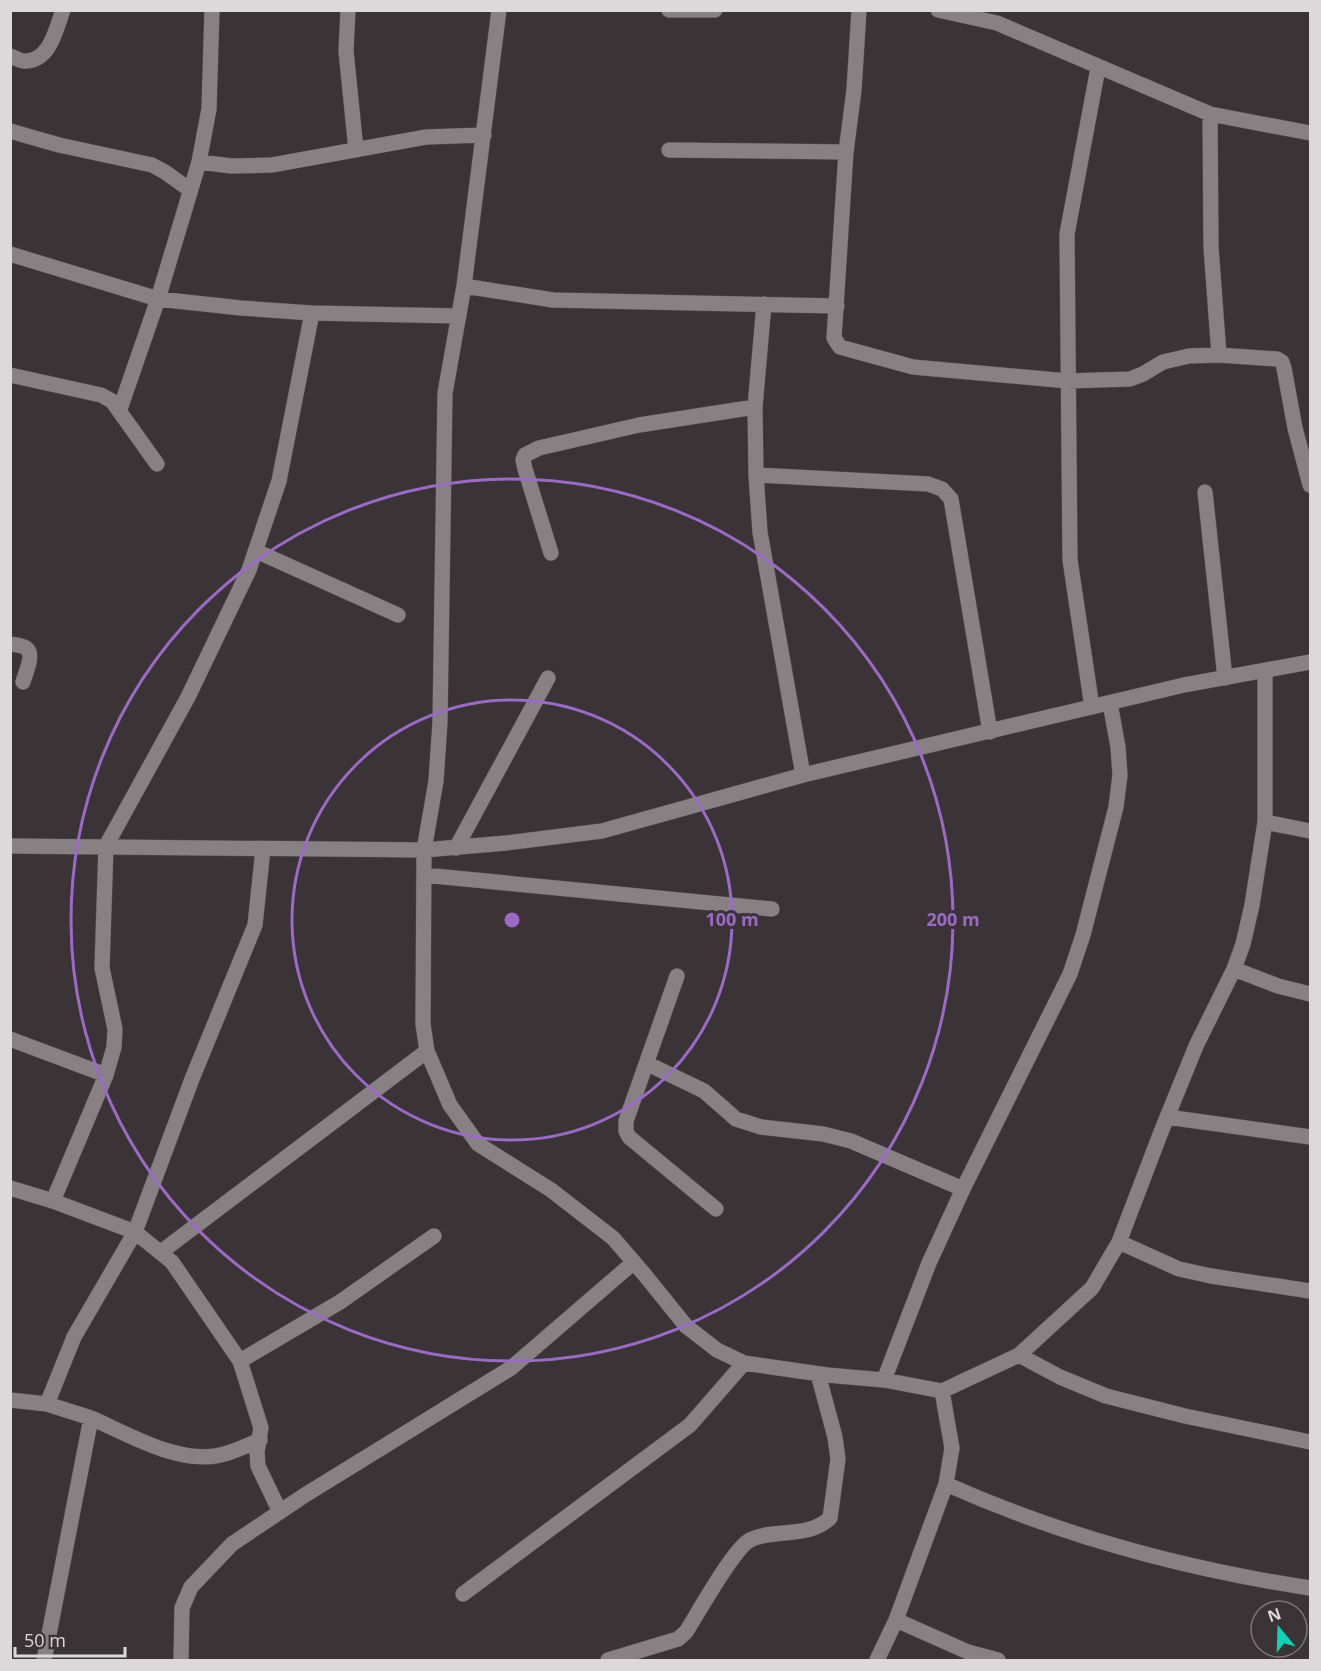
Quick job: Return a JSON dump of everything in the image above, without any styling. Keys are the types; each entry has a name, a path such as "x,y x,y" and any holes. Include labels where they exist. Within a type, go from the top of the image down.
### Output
{"street":[{"path":"10,56 24,61 40,57 48,49 63,10"},
{"path":"120,409 158,299 199,162 209,109 212,10"},
{"path":"348,10 346,51 356,150"},
{"path":"499,10 464,286 445,393 440,722 436,781 424,850 423,1024 428,1050 450,1105 478,1144 551,1190 613,1238 686,1326 717,1350 744,1364 884,1380 942,1391 1019,1354 1092,1288 1119,1242 1196,1046 1234,969 1243,944 1252,905 1265,822 1265,671"},
{"path":"669,10 715,10"},
{"path":"860,10 854,90 846,152 834,338 840,347 913,367 1068,381 1130,379 1163,362 1189,356 1277,359 1282,362 1305,441 1311,485"},
{"path":"938,10 996,17 1098,68 1210,114 1311,133"},
{"path":"1092,707 1070,560 1067,234 1098,68"},
{"path":"1210,114 1210,247 1219,356"},
{"path":"10,131 59,145 152,165 190,190"},
{"path":"199,162 231,166 272,165 426,137 484,135"},
{"path":"669,150 846,152"},
{"path":"10,254 158,299 312,313 459,316"},
{"path":"464,286 553,300 837,306"},
{"path":"764,304 755,407 760,532 803,775"},
{"path":"53,1201 106,1075 116,1037 102,968 106,846 188,697 249,570 279,481 312,313"},
{"path":"10,375 101,395 112,401 120,409 157,464"},
{"path":"551,553 525,469 523,460 525,455 539,448 639,425 755,407"},
{"path":"756,475 928,484 942,489 951,499 990,732"},
{"path":"1205,492 1225,678"},
{"path":"256,551 398,615"},
{"path":"10,644 26,647 29,651 30,656 23,682"},
{"path":"10,846 424,850 602,831 803,775 1184,685 1311,662"},
{"path":"456,848 548,678"},
{"path":"884,1380 929,1263 963,1189 1059,1001 1070,974 1083,935 1116,807 1120,775 1118,747 1110,703"},
{"path":"1265,822 1311,831"},
{"path":"47,1404 74,1336 135,1232 192,1079 255,925 263,849"},
{"path":"424,875 772,909"},
{"path":"1234,969 1278,986 1311,994"},
{"path":"677,976 648,1064 626,1121 626,1131 629,1137 716,1209"},
{"path":"10,1040 106,1075"},
{"path":"161,1252 428,1050"},
{"path":"648,1064 704,1091 736,1119 761,1127 823,1134 851,1141 963,1189"},
{"path":"1167,1117 1311,1137"},
{"path":"10,1188 53,1201 135,1232 172,1262 240,1361 261,1428 257,1452 258,1466 280,1512"},
{"path":"240,1361 340,1302 434,1236"},
{"path":"1119,1242 1179,1269 1311,1291"},
{"path":"181,1660 182,1608 191,1587 232,1544 510,1368 634,1262"},
{"path":"1019,1354 1060,1377 1106,1396 1185,1416 1311,1442"},
{"path":"463,1594 690,1425 744,1364"},
{"path":"608,1660 678,1639 686,1632 736,1553 752,1539 814,1528 824,1524 830,1518 838,1458 835,1437 818,1374"},
{"path":"876,1660 896,1620 946,1484 952,1448 942,1391"},
{"path":"10,1400 47,1404 91,1418 171,1452 194,1457 217,1456 260,1440"},
{"path":"44,1660 91,1418"},
{"path":"946,1484 1018,1514 1157,1557 1269,1582 1311,1588"},
{"path":"896,1620 968,1652 998,1660"}]}
